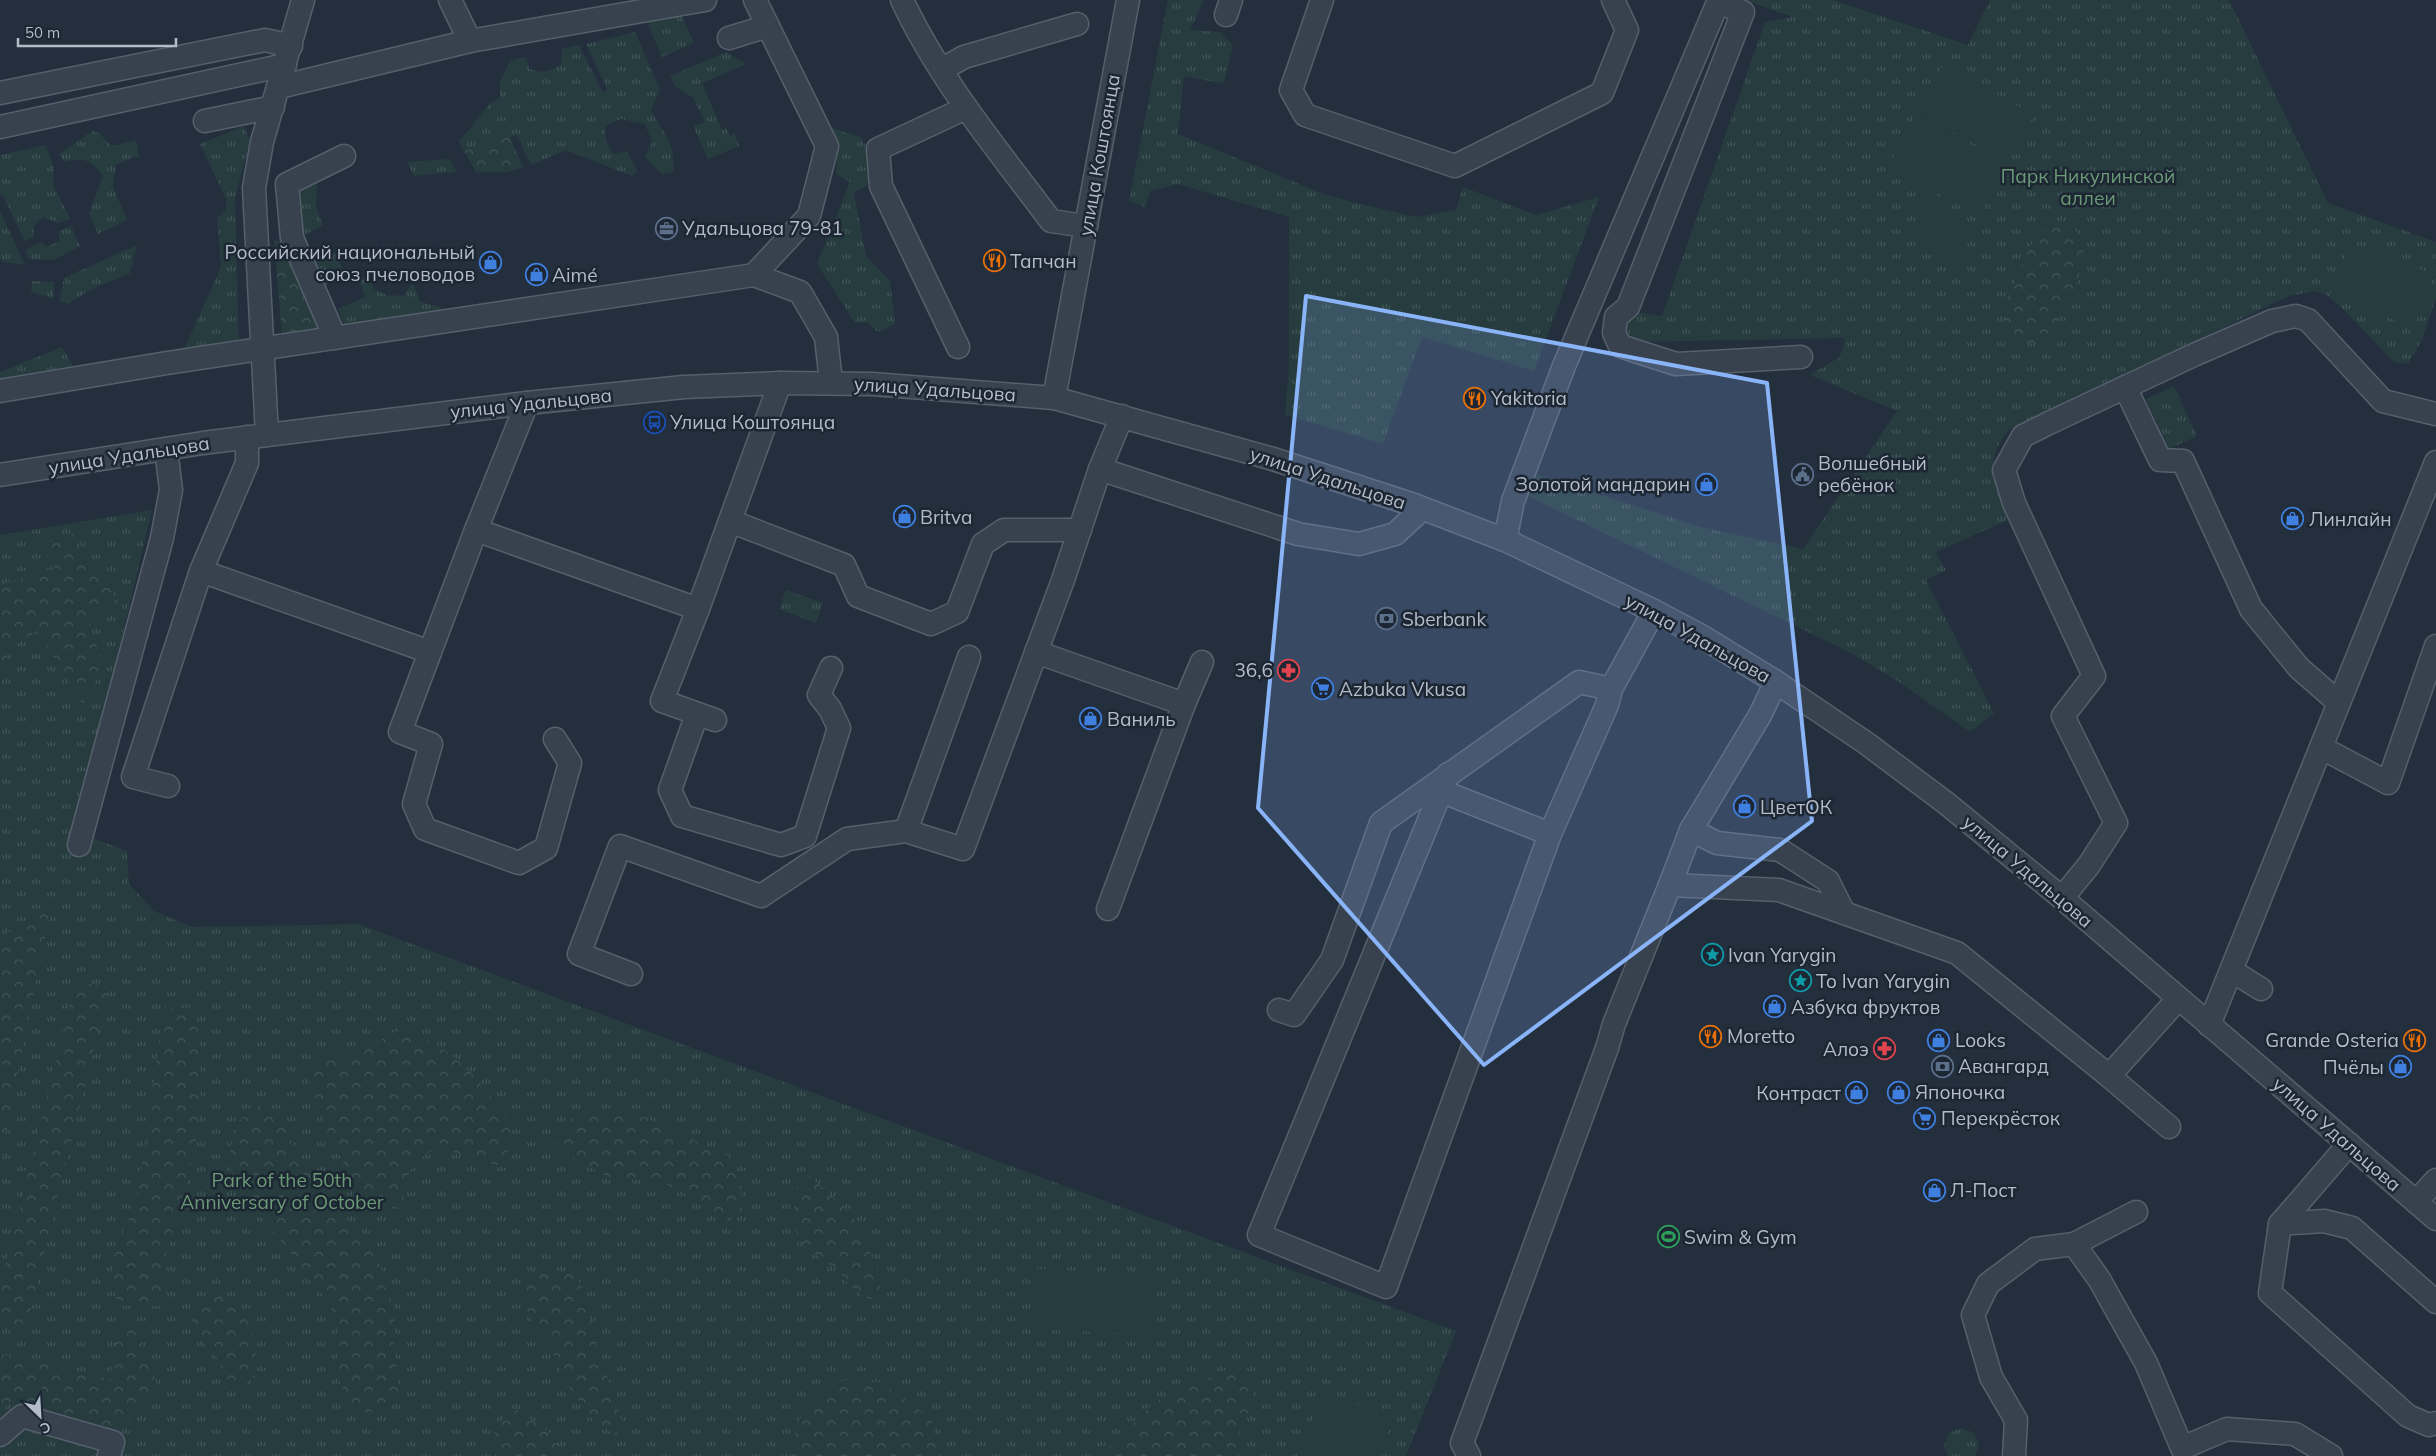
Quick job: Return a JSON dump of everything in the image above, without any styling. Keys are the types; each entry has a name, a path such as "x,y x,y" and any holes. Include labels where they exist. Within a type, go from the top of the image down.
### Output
{"street":[{"path":"168,786 133,777 201,571 248,462 257,436 262,349 254,188 262,142 303,0"},
{"path":"450,0 470,41"},
{"path":"205,121 276,97 470,41 677,2 705,0"},
{"path":"754,0 827,146 809,216 754,275"},
{"path":"902,0 919,36 966,108 1051,221 1086,226"},
{"name":"улица Коштоянца","path":"1054,398 1128,0"},
{"path":"1322,0 1291,90 1305,115 1455,166 1602,94 1627,30 1613,0"},
{"path":"1505,540 1513,501 1564,366 1719,1 1742,12 1628,307 1616,317 1614,332 1620,346 1676,364 1801,357"},
{"path":"941,70 964,57 1077,24"},
{"path":"729,38 768,26"},
{"path":"0,93 266,40 288,56"},
{"path":"0,127 288,56"},
{"path":"958,347 881,186 878,149 966,108"},
{"path":"335,338 292,238 286,184 344,156"},
{"path":"0,391 262,349 754,275 800,292 826,337 831,382"},
{"path":"2062,898 2089,865 2116,823 2063,716 2094,676 2014,503 2004,470 2022,436 2196,354 2272,321 2296,316 2308,320 2383,401 2436,414"},
{"name":"улица Удальцова","path":"0,475 257,436 527,403 684,387 831,382 1054,398 1273,459 1422,509 1505,540 1654,611 1701,636 1776,682 1866,743 1946,803 2062,898 2178,1000 2436,1219"},
{"path":"780,383 698,609 662,701 706,717 670,790 682,816 781,845 805,836 838,728 830,709 819,695 831,668"},
{"path":"2125,388 2160,460 2183,460 2251,608 2299,668 2338,702"},
{"path":"527,403 476,530 400,732 431,744 414,804 425,829 519,863 546,848 570,763 555,738"},
{"path":"632,974 579,954 620,846 761,896 847,839 906,831 964,849 1080,530 1100,469 1122,416"},
{"path":"78,845 162,538 171,490 166,449"},
{"path":"1100,469 1298,534 1359,544 1395,534 1422,509"},
{"path":"2209,1026 2322,748 2338,702 2435,469"},
{"path":"730,521 844,565 858,596 931,624 957,612 983,544 1004,530 1080,530"},
{"path":"476,530 698,609"},
{"path":"201,571 430,652"},
{"path":"1444,782 1259,1235 1386,1287 1550,834 1607,704 1611,690 1654,611"},
{"path":"2322,748 2388,783 2436,646"},
{"path":"1036,652 1184,704"},
{"path":"906,831 969,657"},
{"path":"1108,909 1184,704 1202,662"},
{"path":"1280,1010 1294,1015 1332,960 1381,823 1444,782 1579,682 1611,690"},
{"path":"1469,1456 1462,1443 1608,1048 1614,1024 1691,830 1760,715 1776,682"},
{"path":"1444,782 1550,834"},
{"path":"1691,830 1718,843 1780,850 1828,881 1844,913"},
{"path":"1670,885 1779,890 1958,953 2169,1127"},
{"path":"2232,971 2261,989"},
{"path":"2109,1076 2178,1000"},
{"path":"2349,1144 2280,1224 2270,1293 2408,1416 2429,1425 2436,1423"},
{"path":"2416,1202 2436,1180"},
{"path":"2014,1456 2016,1420 1991,1377 1973,1315 1988,1284 2035,1250 2074,1244 2136,1212"},
{"path":"2280,1224 2324,1221 2352,1228 2436,1302"},
{"path":"2074,1244 2099,1280 2146,1363 2177,1452 2227,1430 2237,1430 2295,1434 2331,1456"},
{"path":"0,1435 22,1416 113,1442 109,1456"}],"highlighted area":[{"path":"1306,296 1767,383 1812,821 1484,1065 1258,808"}],"green space":[{"path":"1168,0 1204,0 1190,30 1220,32 1233,45 1224,84 1184,76 1178,134 1326,195 1416,217 1456,210 1463,187 1536,215 1599,197 1534,371 1422,337 1383,444 1285,415 1289,367 1289,217 1178,184 1150,191 1145,207 1129,201"},
{"name":"Парк Никулинской аллеи","path":"1745,0 1833,0 1968,45 1990,0 2229,0 2328,203 2436,242 2436,298 2422,340 2408,364 2394,362 2341,307 2328,296 2315,291 2289,296 2008,430 1995,454 1993,474 1995,484 2010,519 1936,552 1946,570 1926,580 1994,713 1970,732 1896,680 1851,653 1524,494 1532,473 1701,527 1803,549 1897,411 1810,375 1840,357 1845,338 1628,342 1623,327 1636,312 1662,316 1765,22 1793,17"},
{"path":"680,12 694,43 662,57 646,20"},
{"path":"635,32 660,90 651,110 671,145 673,172 662,174 645,157 652,142 645,124 621,119 605,126 606,140 613,154 627,151 637,171 632,176 566,150 531,165 517,135 464,151 459,141 483,112 500,98 500,82 510,61 526,57 530,69 546,71 561,64 562,49 579,45 603,93 607,89 586,44"},
{"path":"726,52 746,64 702,83 722,130 726,128 730,136 735,134 739,146 708,159 693,126 705,122 693,98 675,86 670,76"},
{"path":"1943,65 2034,115 2008,162 1917,113"},
{"path":"1916,115 2007,164 1979,216 1888,167"},
{"path":"244,126 250,141 235,198 239,352 179,361 221,267 217,218 226,210 226,199 200,144"},
{"path":"832,128 860,137 865,145 870,183 854,193 866,256 890,281 895,324 878,332 867,322 855,323 817,264 850,182 836,174 837,149"},
{"path":"92,131 99,133 111,146 136,140 139,157 131,158 116,165 113,187 127,220 98,234 89,214 103,176 94,166 86,161 64,162 59,154"},
{"path":"510,137 523,167 507,172 476,172 464,151"},
{"path":"46,145 54,168 53,184 70,219 58,223 44,217 35,225 33,230 34,237 25,241 2,194 0,196 0,155"},
{"path":"449,159 457,172 414,176 407,162"},
{"path":"314,171 317,183 316,207 323,225 303,236 295,180"},
{"path":"1920,198 1976,226 1956,267 1923,249"},
{"path":"0,211 25,265 3,262 0,259"},
{"path":"2062,224 2076,231 2083,245 2084,261 2074,291 2051,332 2039,342 2023,345 2011,335 2005,321 2007,298 2034,239 2046,228"},
{"path":"71,226 80,246 53,260 29,259 25,250 41,242 47,247 59,241 59,231"},
{"path":"274,240 281,242 322,331 282,334"},
{"path":"2350,243 2433,274 2413,327 2330,296"},
{"path":"137,245 130,273 92,289 68,304 59,301 64,278"},
{"path":"335,252 346,275 325,285 315,261"},
{"path":"358,277 370,279 374,289 387,295 404,296 410,286 414,285 420,302 441,307 440,314 345,327 338,309 365,297"},
{"path":"32,281 54,282 54,299 31,292"},
{"path":"62,347 73,366 0,379 0,372"},
{"path":"2174,386 2197,436 2169,449 2146,399"},
{"name":"Park of the 50th Anniversary of October","path":"152,510 76,832 127,851 129,884 154,911 193,927 358,924 1456,1331 1406,1456 0,1456 0,535"},
{"path":"72,534 119,603 88,619 103,667 83,705 37,631 11,648 0,672 0,585 55,568 40,546"},
{"path":"786,590 823,603 816,623 779,609"},
{"path":"52,903 3,1146 0,1198 0,938"},
{"path":"75,981 109,987 26,1328 0,1322 0,1275 3,1277"},
{"path":"164,1007 189,1008 200,1035 201,1083 199,1124 187,1182 164,1262 165,1306 117,1306 112,1253 136,1206"},
{"path":"400,1029 434,1044 462,1064 490,1095 512,1131 504,1167 462,1156 440,1146 420,1159 414,1165 407,1179 402,1211 348,1188 346,1168 327,1131 309,1081 320,1055 355,1054"},
{"path":"262,1103 288,1132 302,1163 324,1195 360,1233 379,1262 395,1311 394,1341 399,1392 369,1414 355,1407 343,1389 335,1370 340,1340 332,1310 312,1279 234,1185 229,1158 235,1124"},
{"path":"588,1111 642,1116 728,1156 741,1176 742,1213 725,1223 693,1197 667,1185 607,1177 557,1148 561,1123"},
{"path":"809,1175 851,1214 884,1279 874,1300 863,1297 846,1282 840,1272 803,1246 794,1226 794,1204 796,1189"},
{"path":"1034,1269 1155,1275 1152,1335 1031,1329"},
{"path":"553,1271 575,1275 589,1299 591,1326 622,1421 616,1435 593,1420 567,1384 550,1347 533,1324 523,1299 528,1277"},
{"path":"207,1294 223,1294 242,1314 254,1338 257,1375 234,1392 214,1352 191,1332 193,1304"},
{"path":"136,1324 160,1393 119,1431 10,1402 0,1413 0,1354 110,1379 117,1332"},
{"path":"1236,1365 1249,1374 1254,1391 1239,1433 1236,1449 1237,1456 1099,1456 1125,1433 1153,1403"},
{"path":"845,1380 879,1382 914,1405 932,1421 938,1456 790,1456 797,1428 811,1402"},
{"path":"1324,1391 1392,1420 1377,1456 1297,1456"},
{"path":"516,1409 548,1431 565,1456 495,1456 495,1426"},
{"path":"1961,1428 1974,1433 1979,1445 1975,1456 1948,1456 1944,1446 1949,1433"}],"place":[{"name":"Удальцова 79-81","path":"666,228"},
{"name":"Тапчан","path":"994,261"},
{"name":"Российский национальный союз пчеловодов","path":"491,263"},
{"name":"Aimé","path":"536,275"},
{"name":"Yakitoria","path":"1475,398"},
{"name":"Улица Коштоянца","path":"654,422"},
{"name":"Волшебный ребёнок","path":"1802,474"},
{"name":"Золотой мандарин","path":"1706,484"},
{"name":"Britva","path":"904,517"},
{"name":"Линлайн","path":"2293,519"},
{"name":"Sberbank","path":"1386,619"},
{"name":"36,6","path":"1289,670"},
{"name":"Azbuka Vkusa","path":"1323,689"},
{"name":"Ваниль","path":"1091,719"},
{"name":"ЦветОК","path":"1744,807"},
{"name":"Ivan Yarygin","path":"1712,955"},
{"name":"To Ivan Yarygin","path":"1800,981"},
{"name":"Азбука фруктов","path":"1775,1007"},
{"name":"Moretto","path":"1711,1036"},
{"name":"Looks","path":"1939,1040"},
{"name":"Grande Osteria","path":"2415,1040"},
{"name":"Алоэ","path":"1885,1049"},
{"name":"Авангард","path":"1942,1066"},
{"name":"Пчёлы","path":"2400,1067"},
{"name":"Японочка","path":"1899,1092"},
{"name":"Контраст","path":"1857,1093"},
{"name":"Перекрёсток","path":"1925,1118"},
{"name":"Л-Пост","path":"1934,1190"},
{"name":"Swim & Gym","path":"1668,1237"}]}
